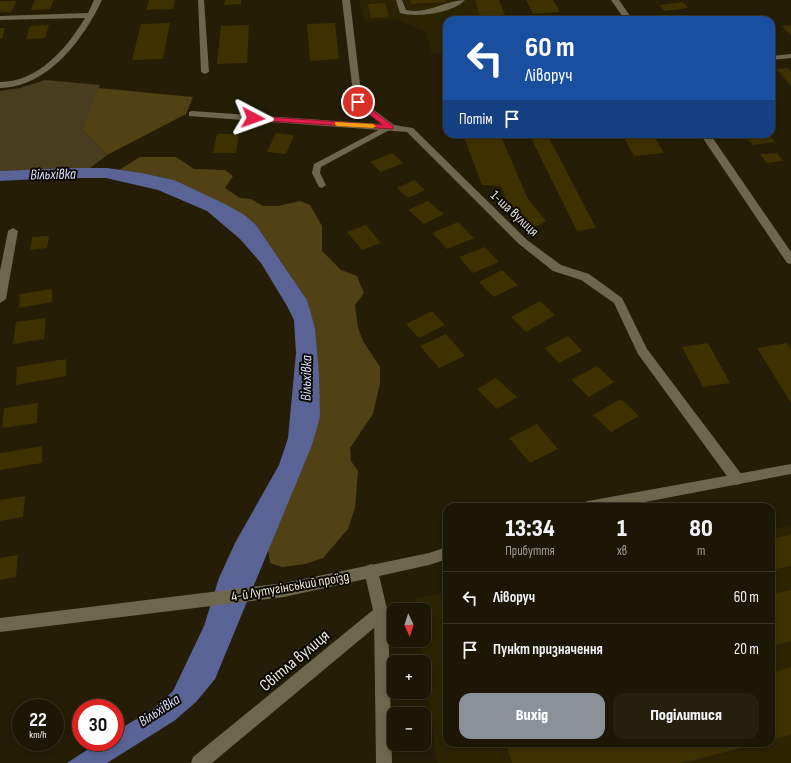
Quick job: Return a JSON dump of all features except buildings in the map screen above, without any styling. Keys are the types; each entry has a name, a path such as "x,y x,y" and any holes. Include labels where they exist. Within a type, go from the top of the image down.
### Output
{"street":[{"path":"0,85 18,84 30,78 61,56 92,15 98,0"},
{"path":"346,0 358,102 391,128"},
{"path":"615,0 625,16"},
{"path":"0,18 92,15"},
{"path":"775,58 791,56"},
{"name":"1-ша вулиця","path":"192,114 410,130 523,242 557,268 585,277 618,301 642,351 737,479"},
{"path":"708,138 787,248 791,260"},
{"path":"0,299 13,231"},
{"path":"609,503 791,468"},
{"name":"4-й Лутугінський проїзд","path":"0,625 132,610 284,590 430,559 443,554"},
{"path":"371,571 381,613"},
{"name":"Світла вулиця","path":"199,763 381,613"}],"lane":[{"path":"201,0 205,72"},
{"path":"399,0 403,11 413,14 452,6 462,0"},
{"path":"322,185 316,172 317,166 391,128"},
{"path":"381,613 384,763"}],"shaded area":[{"path":"359,0 499,0 505,16 443,16 443,53 431,54 426,32 396,19 364,22"},
{"path":"45,80 100,85 82,129 107,155 90,168 0,171 0,91 20,88"},
{"path":"98,88 193,97 186,114 107,155 82,129"},
{"path":"140,157 176,157 194,169 225,170 233,176 225,188 240,198 251,199 263,206 278,206 300,201 310,205 322,226 322,251 341,270 357,276 364,293 355,305 358,328 363,341 380,367 380,383 373,414 350,448 351,461 358,471 355,508 348,529 323,558 305,564 282,567 270,563 268,549 320,417 315,328 305,297 256,225 174,180 119,170"},
{"path":"791,526 791,763 437,763 431,720 431,707 429,707 428,699 431,699 431,655 422,655 421,647 431,647 431,603 414,603 414,598 443,593 443,747 775,747 775,529"}],"water":[{"name":"Вільхівка","path":"107,168 142,173 174,180 225,204 243,214 256,225 307,300 315,328 319,375 320,417 312,445 215,679 196,702 174,721 107,763 67,763 85,751 124,751 124,727 153,709 173,691 204,626 219,578 235,543 279,465 288,438 296,353 294,320 261,263 240,239 207,211 158,190 106,178 55,178 0,181 0,171"}],"slow traffic":[{"path":"337,124 373,126"}],"route":[{"path":"253,118 391,128 358,102"}]}
